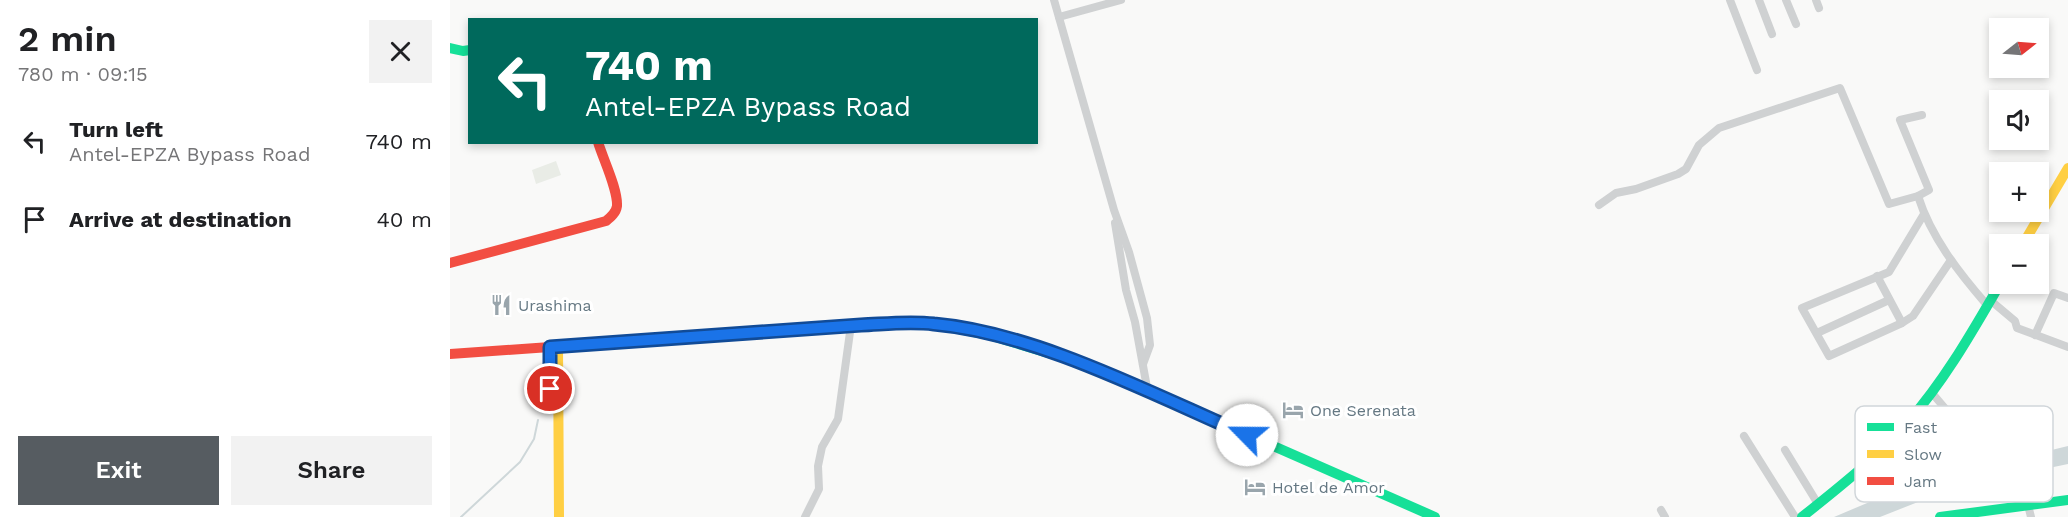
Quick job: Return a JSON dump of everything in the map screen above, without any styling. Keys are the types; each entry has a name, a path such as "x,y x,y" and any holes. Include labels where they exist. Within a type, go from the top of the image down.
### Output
{"main road":[{"path":"450,48 468,50"},
{"path":"450,263 543,239 610,218 617,204 599,144"},
{"path":"2029,234 2068,168"},
{"path":"1921,406 1932,393 1994,294"},
{"path":"450,354 907,322 971,329 1049,352 1435,517"},
{"path":"553,517 554,346"},
{"path":"554,346 559,517"},
{"path":"1802,517 1855,472"},
{"path":"2053,502 2068,500"},
{"path":"1940,517 2052,502"}],"street":[{"path":"1054,0 1114,210 1148,318 1150,345 1143,364"},
{"path":"1059,17 1121,0"},
{"path":"1730,0 1757,70"},
{"path":"1759,0 1772,34"},
{"path":"1786,0 1796,24"},
{"path":"1599,205 1616,193 1636,189 1686,169 1699,145 1719,128 1840,88 1889,204 1918,196 1927,193 1929,188 1900,120 1922,115"},
{"path":"1918,196 1924,214 1951,260 1989,303 2015,321 2017,328 2068,347"},
{"path":"1114,210 1126,290 1135,322 1148,393"},
{"path":"1924,214 1889,272 1802,308 1829,356 1913,316 1951,260"},
{"path":"1877,276 1902,323"},
{"path":"2036,335 2055,293 2068,298"},
{"path":"1817,333 1889,300"},
{"path":"805,517 819,489 818,466 822,447 838,419 851,325"},
{"path":"1932,393 1943,406"},
{"path":"1744,436 1795,517"},
{"path":"1785,450 1818,504"},
{"path":"2028,505 2031,517"}],"shaded area":[{"path":"556,161 561,175 536,184 532,170"},
{"path":"2068,446 2068,464 2053,467 2053,450"},
{"path":"1869,502 1918,502 1880,517 1834,517"}],"waterway":[{"path":"461,517 520,462 534,439 538,420"}],"traffic: fast":[{"path":"450,48 468,50"},
{"path":"1921,406 1946,373 1994,294"},
{"path":"648,340 907,322 989,335 1068,359 1146,390 1435,517"},
{"path":"550,347 551,400"},
{"path":"1802,517 1855,474"},
{"path":"2053,502 2068,500"},
{"path":"1940,517 2053,502"}],"traffic: slow":[{"path":"2029,234 2068,168"},
{"path":"558,346 559,517"}],"traffic: jam":[{"path":"450,263 606,221 616,211 617,199 599,144"},
{"path":"450,354 648,340"}],"place":[{"name":"Urashima","path":"501,305"},
{"name":"One Serenata","path":"1293,410"},
{"name":"Hotel de Amor","path":"1255,487"}],"route":[{"path":"550,389 550,347 907,322 971,329 1049,352 1247,435"}]}
